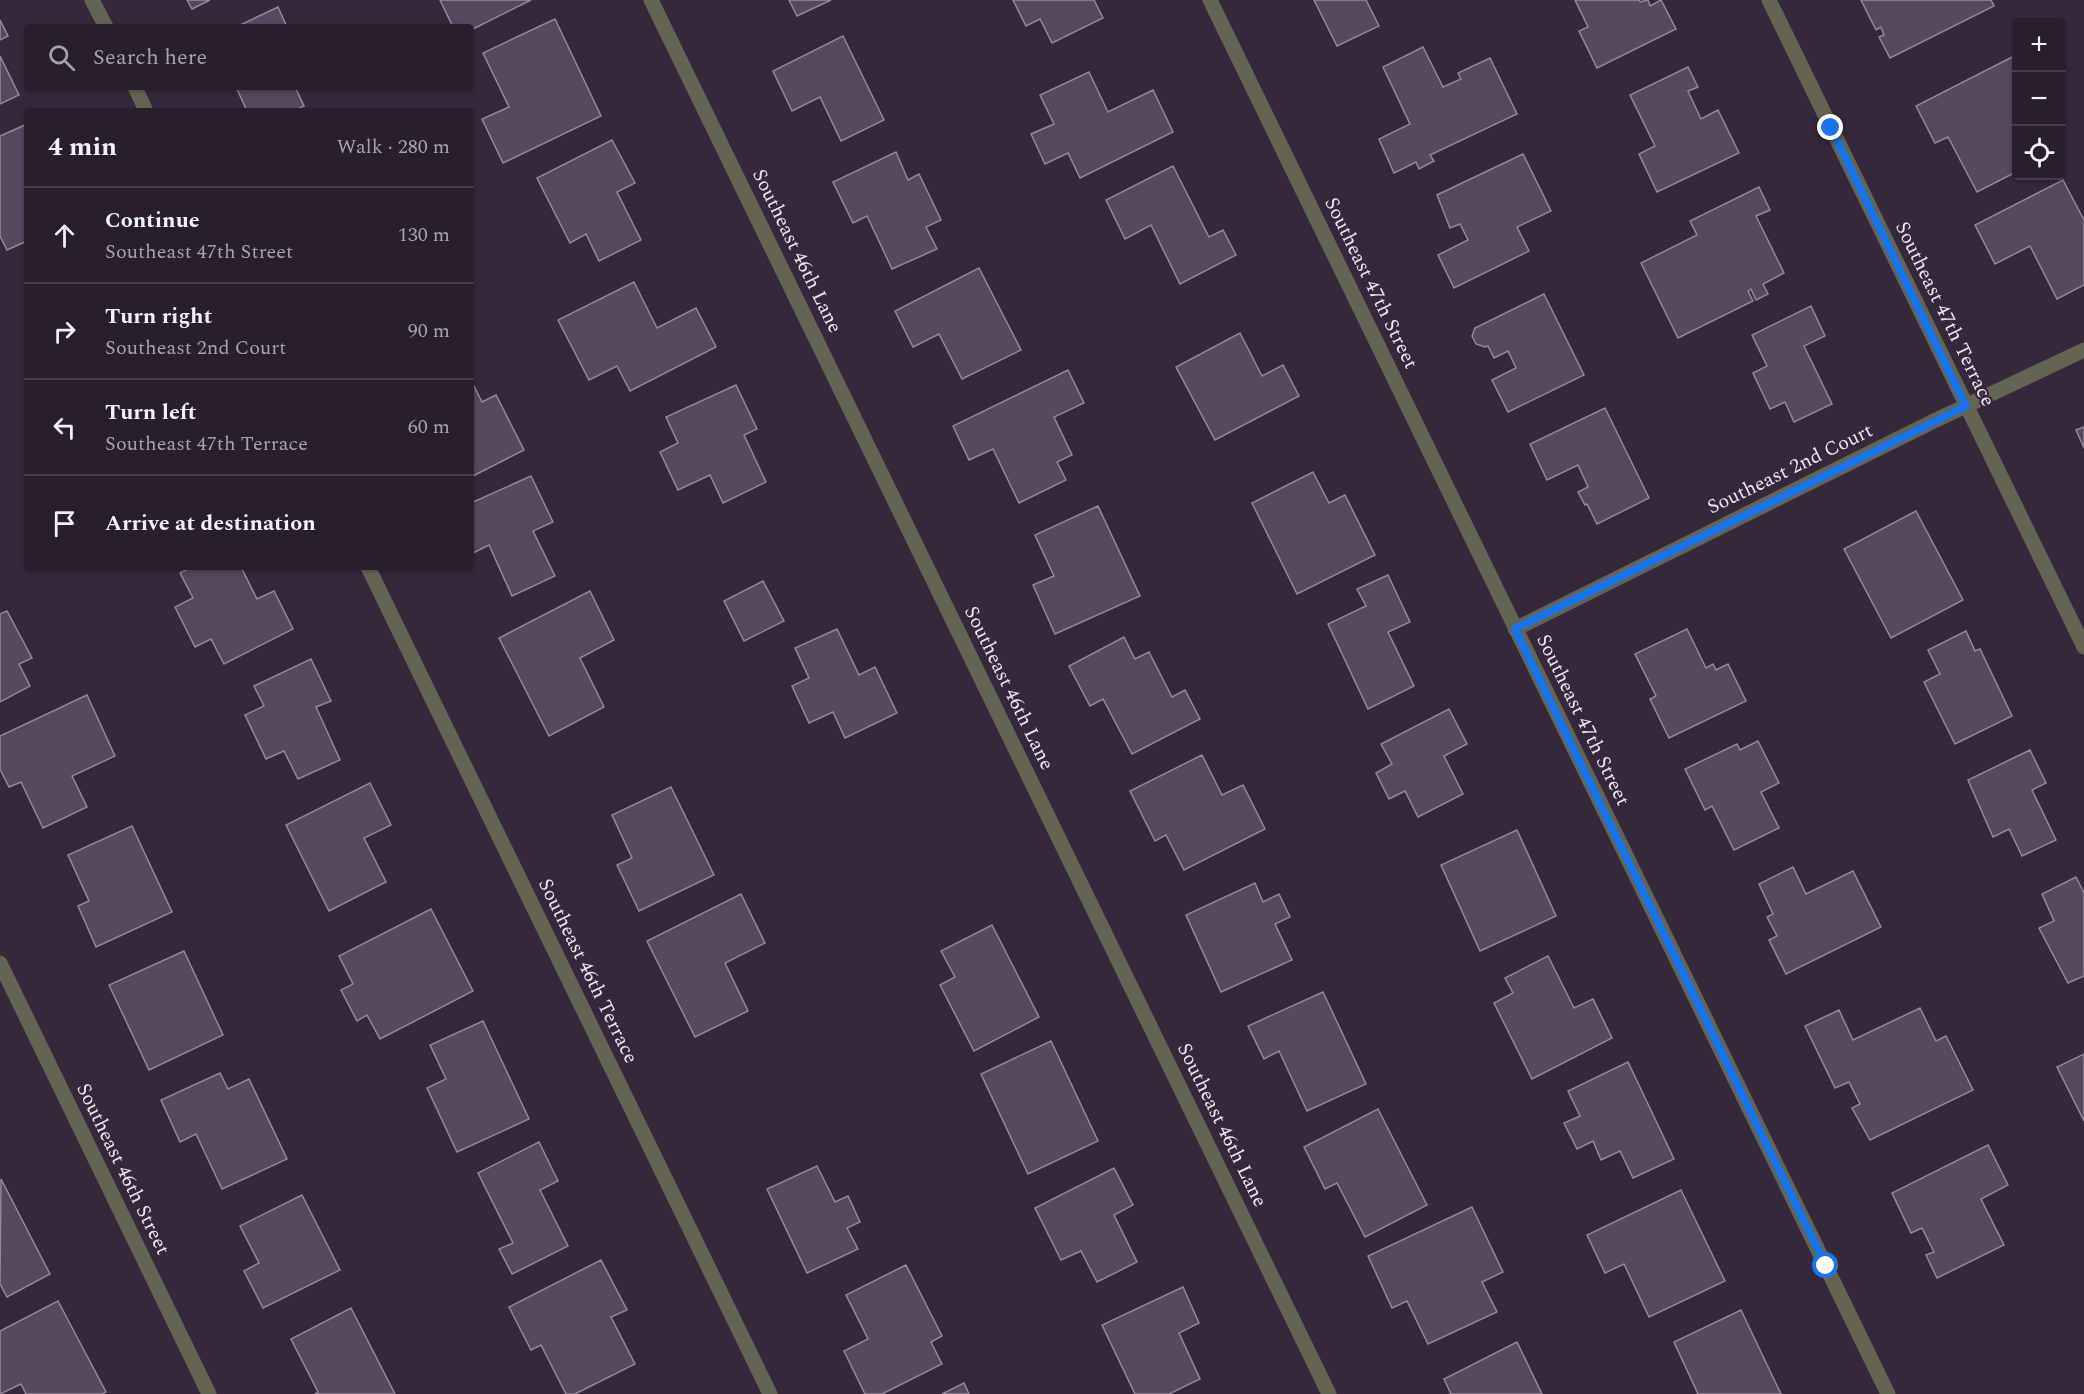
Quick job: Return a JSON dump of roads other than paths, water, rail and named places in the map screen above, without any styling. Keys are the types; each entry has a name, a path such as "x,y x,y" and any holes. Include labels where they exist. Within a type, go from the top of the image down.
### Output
{"street":[{"path":"93,0 105,24"},
{"name":"Southeast 46th Lane","path":"651,0 1329,1394"},
{"name":"Southeast 47th Street","path":"1210,0 1888,1394"},
{"name":"Southeast 47th Terrace","path":"1769,0 2084,647"},
{"path":"136,90 145,108"},
{"name":"Southeast 2nd Court","path":"1515,629 2084,350"},
{"name":"Southeast 46th Terrace","path":"369,570 770,1394"},
{"name":"Southeast 46th Street","path":"0,963 209,1394"}]}
